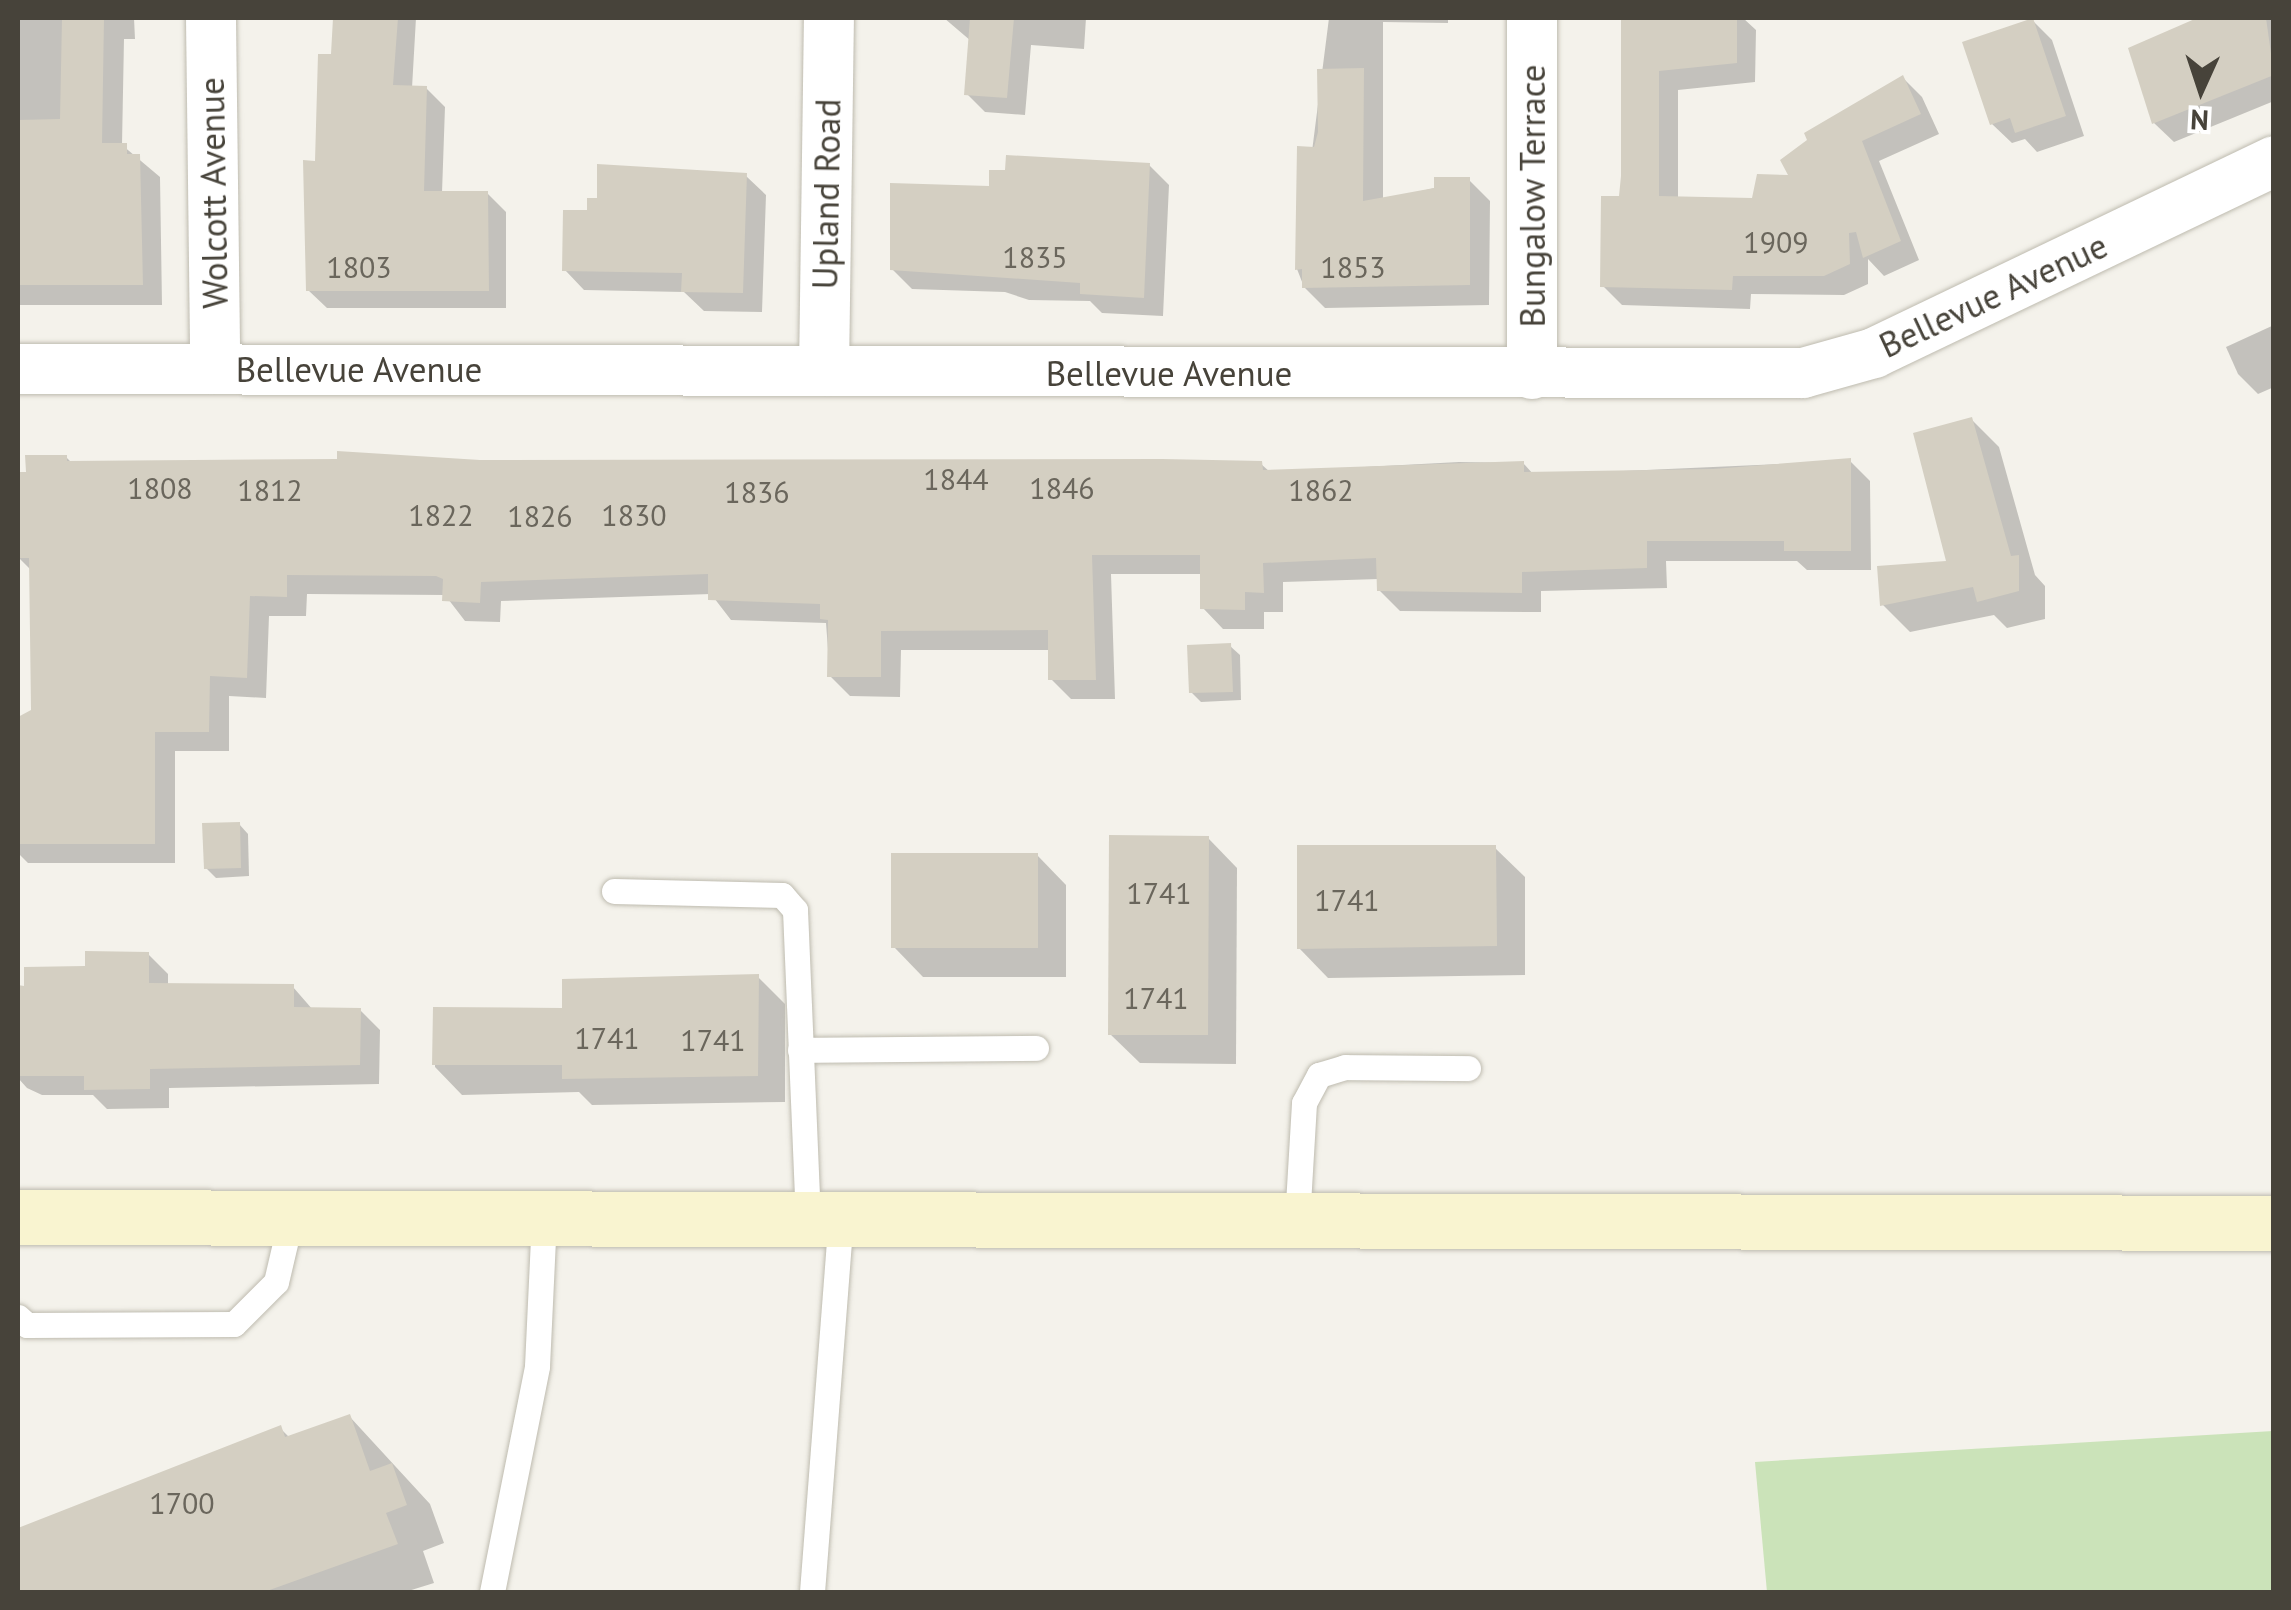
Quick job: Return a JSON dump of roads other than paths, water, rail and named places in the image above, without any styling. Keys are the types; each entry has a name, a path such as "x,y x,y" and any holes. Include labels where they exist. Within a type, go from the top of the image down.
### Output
{"main road":[{"path":"18,1217 2274,1224"}],"street":[{"name":"Wolcott Avenue","path":"210,18 214,369"},
{"name":"Upland Road","path":"824,371 829,18"},
{"name":"Bungalow Terrace","path":"1532,18 1532,374"},
{"name":"Bellevue Avenue","path":"18,369 1803,373 1874,353 2274,162"}],"lane":[{"path":"614,892 782,895 794,910 800,1050 824,1219 812,1592"},
{"path":"800,1050 1036,1048"},
{"path":"1297,1221 1304,1103 1319,1075 1345,1067 1468,1068"},
{"path":"18,1317 27,1325 234,1324 276,1282 291,1218"},
{"path":"492,1592 537,1366 544,1218"}]}
